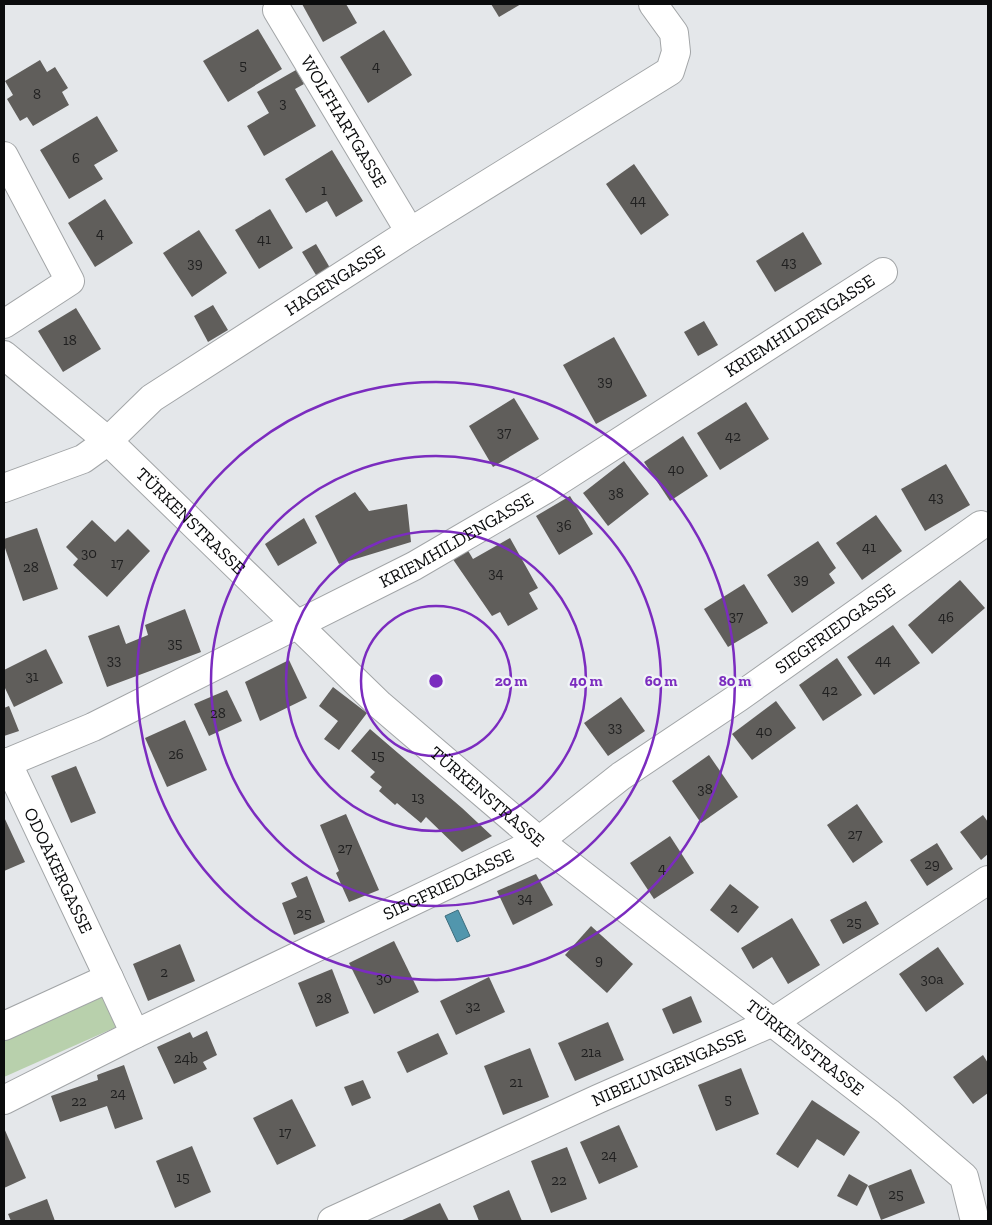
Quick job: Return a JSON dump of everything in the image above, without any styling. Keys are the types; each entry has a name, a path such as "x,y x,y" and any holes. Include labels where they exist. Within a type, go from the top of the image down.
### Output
{"street":[{"name":"HAGENGASSE","path":"4,488 83,459 108,441 152,398 410,232 670,72 676,52 674,33 653,4"},
{"name":"WOLFHARTGASSE","path":"277,10 410,232"},
{"path":"4,156 70,281 4,324"},
{"name":"KRIEMHILDENGASSE","path":"5,763 93,726 414,566 546,489 883,272"},
{"name":"TÜRKENSTRASSE","path":"4,355 108,441 298,623 380,705 539,841 888,1112 964,1177 974,1221"},
{"name":"SIEGFRIEDGASSE","path":"4,1100 136,1034 539,841 621,776 739,697 981,525"},
{"name":"ODOAKERGASSE","path":"5,763 136,1034"},
{"name":"NIBELUNGENGASSE","path":"332,1221 598,1099 773,1022 988,880"},
{"path":"4,1026 109,978"},
{"path":"974,1221 980,1221"}],"green space":[{"path":"108,991 123,1024 4,1077 4,1037"}],"water":[{"path":"458,910 470,936 457,942 445,916"}],"building":[{"path":"302,4 346,4 357,23 323,42"},
{"path":"491,4 521,4 499,17"},
{"path":"258,29 282,69 228,102 203,61"},
{"path":"384,30 412,75 368,103 340,57"},
{"path":"40,60 47,72 55,67 68,88 62,92 69,105 33,126 27,117 20,121 7,99 13,95 5,81"},
{"path":"296,70 304,84 295,89 316,126 264,156 247,126 269,113 257,92"},
{"path":"97,116 118,151 94,165 103,179 69,199 40,150"},
{"path":"332,150 363,201 336,217 327,201 306,213 285,179"},
{"path":"634,164 669,215 641,235 606,184"},
{"path":"105,199 133,243 95,267 68,223"},
{"path":"270,209 293,248 259,269 235,230"},
{"path":"199,230 227,273 192,297 163,253"},
{"path":"803,232 822,264 775,292 756,261"},
{"path":"316,244 333,273 319,280 302,252"},
{"path":"213,305 228,330 208,342 194,316"},
{"path":"76,308 101,349 63,372 38,331"},
{"path":"704,321 718,345 698,356 684,332"},
{"path":"614,337 647,396 596,424 563,365"},
{"path":"514,398 539,439 493,467 469,426"},
{"path":"746,402 769,439 720,470 697,433"},
{"path":"683,436 708,476 670,501 644,462"},
{"path":"624,461 649,494 608,526 583,493"},
{"path":"946,464 970,505 925,531 901,489"},
{"path":"355,492 369,511 407,504 411,542 339,564 315,516"},
{"path":"570,496 593,534 559,555 536,516"},
{"path":"876,515 902,551 862,580 836,543"},
{"path":"304,518 317,543 278,566 265,544"},
{"path":"92,520 115,542 128,529 150,551 107,597 73,565 78,559 66,547"},
{"path":"37,528 58,589 23,601 4,545 4,539"},
{"path":"510,538 538,588 529,593 538,609 508,626 500,612 492,616 452,558 467,549 473,559"},
{"path":"818,541 836,568 829,574 835,583 792,613 767,575"},
{"path":"960,580 985,608 932,654 908,625"},
{"path":"744,584 768,623 728,647 704,609"},
{"path":"185,609 201,652 107,687 88,636 119,625 126,644 148,635 145,625"},
{"path":"893,625 920,663 874,695 847,657"},
{"path":"46,649 63,683 14,707 4,686 4,670"},
{"path":"837,658 862,695 823,721 799,685"},
{"path":"289,660 307,698 260,721 245,682"},
{"path":"333,687 367,713 339,750 324,739 338,721 319,706"},
{"path":"227,690 242,721 209,736 194,704"},
{"path":"621,697 645,731 608,756 584,723"},
{"path":"776,701 796,728 752,760 732,734"},
{"path":"9,706 19,731 4,736 4,708"},
{"path":"185,720 207,770 167,787 145,738"},
{"path":"370,729 492,836 462,852 426,817 421,823 379,791 382,787 370,777 375,772 351,751"},
{"path":"709,755 738,797 701,823 672,781"},
{"path":"76,766 96,813 71,823 51,776"},
{"path":"857,804 883,842 853,863 827,825"},
{"path":"346,814 379,890 349,902 336,873 339,871 320,825"},
{"path":"983,815 988,822 988,854 981,860 960,832"},
{"path":"4,817 25,862 4,871"},
{"path":"670,836 694,873 654,899 630,863"},
{"path":"937,843 953,869 927,886 910,860"},
{"path":"536,874 553,905 513,925 497,891"},
{"path":"307,876 325,922 294,935 282,903 297,897 291,883"},
{"path":"730,884 759,907 738,933 710,910"},
{"path":"866,901 879,924 843,944 830,920"},
{"path":"792,918 820,965 788,984 772,957 753,969 741,948"},
{"path":"591,926 633,964 607,993 565,955"},
{"path":"394,941 419,992 374,1014 349,963"},
{"path":"180,944 195,981 148,1001 133,964"},
{"path":"938,947 964,984 926,1012 899,974"},
{"path":"332,969 349,1013 316,1027 298,983"},
{"path":"489,977 505,1012 456,1035 440,1001"},
{"path":"691,996 702,1022 673,1034 662,1009"},
{"path":"608,1022 624,1060 575,1081 558,1043"},
{"path":"207,1031 217,1055 203,1062 207,1069 174,1084 157,1047 190,1032 193,1038"},
{"path":"438,1033 448,1054 407,1073 397,1052"},
{"path":"530,1048 549,1097 503,1115 484,1066"},
{"path":"983,1055 988,1063 988,1093 973,1104 953,1077"},
{"path":"124,1065 143,1119 115,1129 107,1106 60,1122 51,1096 98,1080 97,1075"},
{"path":"741,1068 759,1114 716,1131 698,1085"},
{"path":"363,1080 371,1098 352,1106 344,1087"},
{"path":"292,1099 316,1146 277,1165 253,1118"},
{"path":"812,1100 860,1132 844,1156 817,1139 798,1168 776,1154"},
{"path":"619,1125 638,1167 599,1184 580,1142"},
{"path":"4,1128 26,1178 4,1188"},
{"path":"192,1146 211,1192 175,1208 156,1161"},
{"path":"567,1147 587,1199 551,1213 531,1161"},
{"path":"911,1169 925,1203 881,1220 868,1186"},
{"path":"849,1174 868,1185 857,1206 837,1196"},
{"path":"509,1190 522,1221 479,1221 473,1206"},
{"path":"47,1199 55,1221 11,1221 8,1214"},
{"path":"440,1203 449,1221 400,1221"}]}
